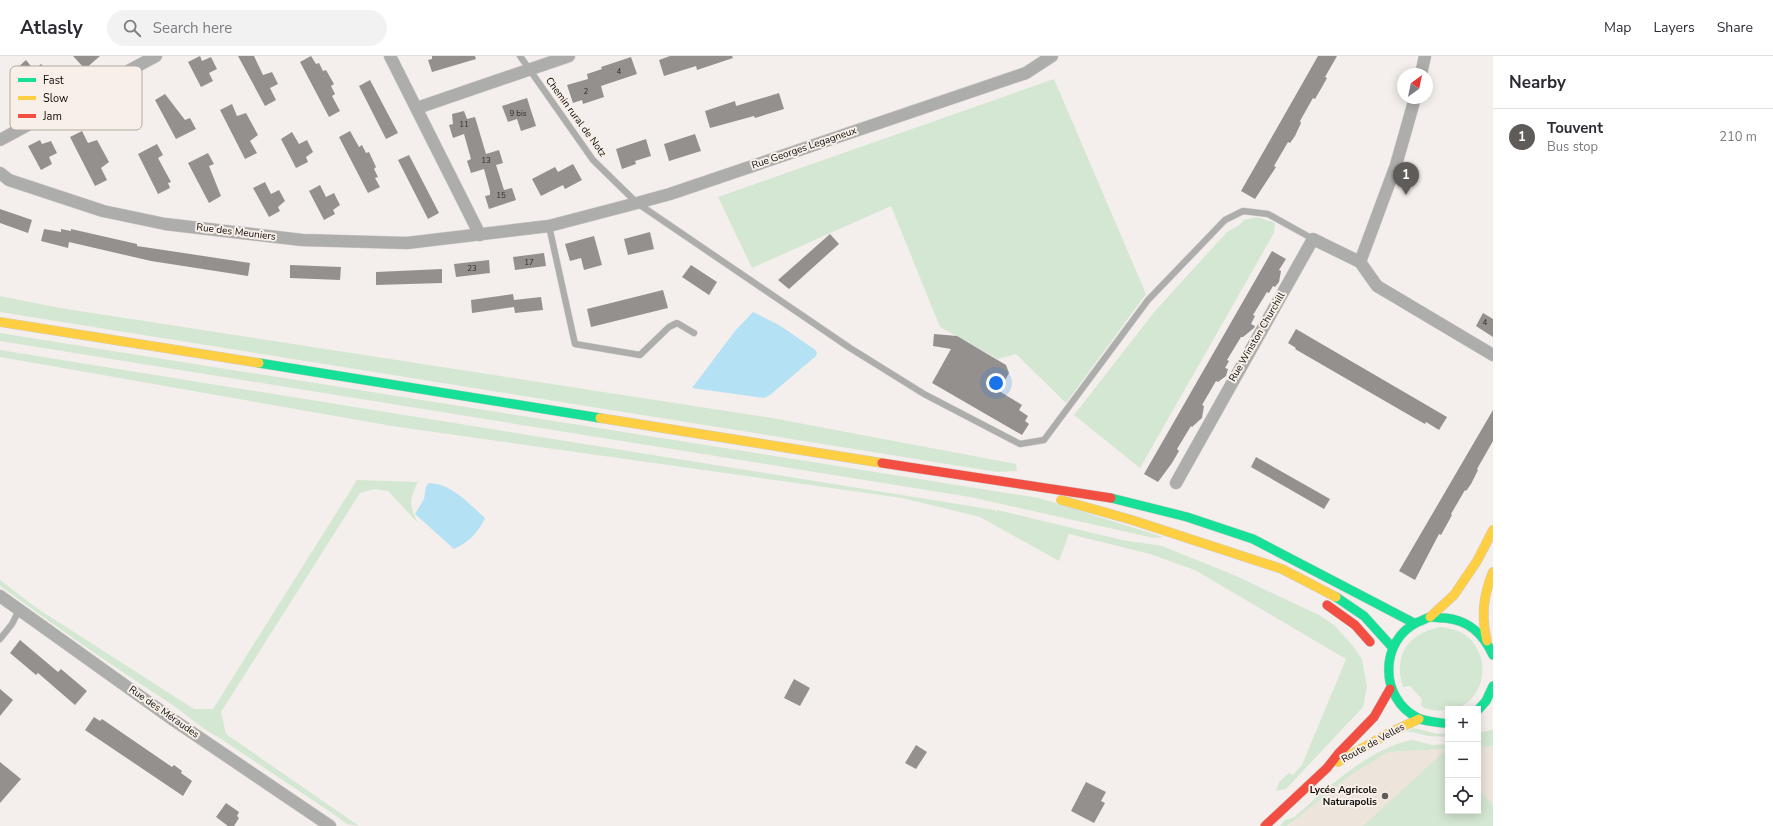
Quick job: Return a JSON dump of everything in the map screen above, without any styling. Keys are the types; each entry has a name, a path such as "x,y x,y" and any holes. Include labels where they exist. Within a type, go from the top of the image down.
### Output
{"main road":[{"path":"0,322 977,478 1063,489 1110,498 1190,517 1252,539 1341,584 1385,610 1414,623"},
{"path":"977,478 1124,518 1282,569 1342,600 1364,616 1392,648"},
{"path":"1430,617 1454,595 1477,561 1493,530"},
{"path":"1203,543 1275,577"},
{"path":"1493,572 1483,599 1482,622 1487,642 1493,655"},
{"path":"1318,600 1355,626 1388,663"},
{"path":"1445,724 1434,724 1419,719 1407,712 1397,701 1390,689 1388,676 1388,663 1392,648 1401,634 1414,623 1430,617 1447,616 1463,621 1477,629 1487,642"},
{"path":"1481,710 1493,686"},
{"name":"Route de Velles","path":"1265,826 1327,768 1338,754 1374,717 1390,689"},
{"name":"Route de Velles","path":"1327,768 1394,730 1419,719"}],"street":[{"path":"137,66 156,56"},
{"path":"390,56 480,235"},
{"path":"417,108 569,56"},
{"name":"Rue Georges Legagneux","path":"549,226 637,204 670,194 1026,73 1052,56"},
{"path":"1422,68 1425,56"},
{"path":"1360,262 1396,165 1413,104"},
{"path":"0,140 19,130"},
{"name":"Rue des Meuniers","path":"0,173 9,180 103,211 165,224 302,240 407,243 549,226"},
{"path":"1313,239 1360,262 1377,286 1493,355"},
{"name":"Rue Winston Churchill","path":"1176,483 1313,239"},
{"name":"Rue des Méraudes","path":"0,596 172,719 330,826"}],"lane":[{"name":"Chemin rural de Notz","path":"520,56 593,160 637,204 850,348 924,394 1020,444 1044,440 1148,300 1225,220 1243,212 1268,214 1313,239"},
{"path":"549,226 576,344 640,355 669,327 677,323 694,332"},
{"path":"0,639 12,624 20,610"}],"shaded area":[{"name":"Lycée Agricole Naturapolis","path":"1493,746 1493,826 1288,826 1340,780 1388,752 1445,749 1445,814 1481,814 1481,747"}],"green space":[{"path":"1054,79 1146,294 1066,403 1016,354 998,359 940,327 891,206 752,268 718,197"},
{"path":"1257,217 1275,223 1274,233 1140,468 1074,415 1155,311 1227,232 1239,225 1244,220"},
{"path":"0,296 60,308 772,418 1016,464 1017,471 997,472 0,312"},
{"path":"0,333 1039,498 1163,537 1154,538 970,497 0,341"},
{"path":"0,350 995,510 995,513 997,510 1122,540 1162,546 1234,575 1319,615 1334,625 1353,646 1362,659 1367,687 1363,707 1286,789 1276,791 1279,782 1289,773 1293,775 1302,765 1346,659 1195,570 1150,554 1069,534 1059,561 980,517 902,498 392,426 0,357"},
{"path":"357,480 418,482 411,502 413,512 418,523 388,491 374,489 360,493 221,712 226,734 359,826 347,824 205,729 0,586 0,580 38,609 194,709 213,709"},
{"path":"1441,627 1453,629 1464,634 1472,641 1478,650 1481,660 1481,681 1477,691 1471,699 1462,706 1445,706 1445,710 1428,709 1421,706 1422,699 1410,686 1403,687 1400,675 1400,665 1406,647 1420,634"},
{"path":"1414,728 1438,734 1445,733 1445,737 1428,736 1413,732 1406,732"},
{"path":"1493,730 1493,746 1481,747 1481,732"},
{"path":"1412,740 1432,745 1445,744 1445,749 1388,752 1352,774 1287,826 1280,826 1285,820 1294,817 1334,782 1364,760 1396,744"},
{"path":"1444,752 1445,814 1481,814 1481,792 1493,805 1493,826 1363,826"}],"water":[{"path":"753,312 779,325 814,349 817,352 816,356 770,395 764,398 692,388 735,331"},
{"path":"429,483 445,486 452,490 485,518 473,536 465,543 454,549 415,514 424,499 426,486"}],"building":[{"path":"73,56 100,56 88,66 82,66"},
{"path":"200,56 202,61 211,57 217,69 209,73 213,81 201,87 188,62"},
{"path":"238,56 254,56 263,75 272,72 278,84 270,88 276,100 265,106"},
{"path":"311,56 316,64 319,63 323,71 326,70 334,84 331,86 335,94 332,96 340,111 329,117 300,62"},
{"path":"432,56 475,56 476,59 432,72 428,60 432,59"},
{"path":"670,56 732,56 733,58 697,70 696,66 664,76 659,60"},
{"path":"1318,56 1337,56 1325,77 1327,78 1322,87 1315,99 1313,98 1300,121 1301,123 1295,136 1290,143 1288,142 1274,166 1276,167 1255,199 1241,191"},
{"path":"631,57 637,74 601,86 604,97 583,104 582,100 573,103 567,85 588,79 587,74 602,69 601,67"},
{"path":"26,60 31,66 19,66"},
{"path":"370,80 398,133 386,139 359,86"},
{"path":"779,93 784,109 755,118 754,116 710,128 705,111 735,101 736,106"},
{"path":"165,94 185,120 190,118 196,129 176,139 155,100"},
{"path":"527,98 536,126 521,131 517,119 508,122 502,106"},
{"path":"232,104 237,116 246,113 258,135 250,141 257,153 245,159 220,110"},
{"path":"464,111 467,119 475,117 486,154 499,150 503,163 496,165 504,190 512,188 516,200 489,209 485,196 490,195 490,191 484,169 471,173 467,161 471,159 464,134 453,138 449,125 453,124 452,114"},
{"path":"82,131 88,143 97,140 109,162 101,168 107,180 95,186 70,137"},
{"path":"350,131 359,147 362,145 366,153 369,152 376,167 374,169 378,177 375,178 380,187 368,193 339,137"},
{"path":"292,132 299,144 307,140 313,152 306,157 308,162 296,168 281,139"},
{"path":"695,134 701,151 669,161 664,144"},
{"path":"646,139 651,156 635,161 636,164 622,169 616,149"},
{"path":"40,140 42,144 51,141 57,153 49,157 52,164 41,170 28,146"},
{"path":"157,144 163,155 158,158 171,182 168,183 170,188 158,194 138,154"},
{"path":"208,153 214,164 209,166 221,196 209,203 188,163"},
{"path":"409,155 439,213 428,219 398,160"},
{"path":"573,164 582,180 565,189 563,185 541,196 532,179 555,167 558,172"},
{"path":"265,182 271,194 279,190 285,201 278,207 280,211 269,217 253,188"},
{"path":"320,185 326,197 334,193 340,205 333,210 335,214 324,220 309,191"},
{"path":"0,209 32,220 28,233 0,223"},
{"path":"44,229 61,232 61,229 71,231 71,229 137,244 137,246 250,263 248,276 151,261 69,242 68,248 41,241"},
{"path":"650,232 654,249 628,255 624,239"},
{"path":"830,234 839,244 789,289 778,280"},
{"path":"594,236 602,265 584,270 581,258 570,261 565,244"},
{"path":"1272,251 1286,259 1279,270 1281,271 1279,282 1275,287 1273,286 1269,293 1267,292 1253,315 1255,316 1251,324 1255,326 1254,328 1241,337 1227,360 1229,361 1225,368 1228,369 1226,376 1218,382 1216,381 1202,405 1204,406 1202,418 1192,427 1191,426 1177,449 1179,451 1172,463 1158,482 1144,474"},
{"path":"544,253 546,266 515,270 513,257"},
{"path":"489,260 490,273 456,277 454,264"},
{"path":"290,265 341,267 340,280 290,278"},
{"path":"691,265 717,282 709,295 682,277"},
{"path":"442,269 442,283 376,285 376,272"},
{"path":"663,290 668,308 591,327 587,309"},
{"path":"513,294 514,300 541,297 543,310 515,313 514,307 472,313 471,300"},
{"path":"1483,313 1493,319 1493,337 1476,326"},
{"path":"1296,329 1447,417 1439,430 1426,422 1425,424 1416,419 1295,349 1296,348 1288,343"},
{"path":"934,334 957,336 1006,365 1009,373 999,391 1022,405 1019,410 1028,416 1025,421 1029,424 1022,435 932,383 951,349 933,346"},
{"path":"1493,410 1493,441 1477,469 1478,470 1471,484 1466,491 1465,490 1441,535 1439,534 1415,580 1399,571"},
{"path":"1256,457 1330,499 1324,509 1251,467"},
{"path":"20,640 58,672 61,669 87,691 75,705 38,673 36,675 10,653"},
{"path":"794,679 810,688 800,706 784,698"},
{"path":"0,689 13,700 0,716"},
{"path":"94,717 100,721 102,719 172,767 174,765 182,771 181,773 192,781 183,796 85,730"},
{"path":"916,745 927,752 916,769 905,763"},
{"path":"0,762 21,779 0,803"},
{"path":"1086,782 1106,792 1101,801 1105,803 1094,823 1071,811"},
{"path":"226,803 239,812 237,816 239,818 234,826 228,826 216,817"}],"traffic: fast":[{"path":"259,363 600,418"},
{"path":"1111,498 1187,517 1253,539 1414,623"},
{"path":"1336,597 1364,616 1392,647"},
{"path":"1445,724 1418,718 1405,709 1396,698 1391,684 1389,670 1391,655 1396,642 1405,631 1418,622 1430,617 1454,619 1474,629 1485,641 1493,655"},
{"path":"1481,707 1486,701 1493,686"}],"traffic: slow":[{"path":"0,322 259,363"},
{"path":"600,418 882,463"},
{"path":"1061,500 1132,520 1282,569 1336,597"},
{"path":"1430,617 1454,595 1477,561 1493,530"},
{"path":"1487,641 1484,623 1484,606 1487,589 1493,572"},
{"path":"1338,762 1389,733 1419,719"}],"traffic: jam":[{"path":"882,463 1111,498"},
{"path":"1327,605 1355,625 1370,642"},
{"path":"1265,826 1327,768 1338,754 1374,717 1390,689"}],"place":[{"name":"Touvent","path":"1406,195"},
{"name":"Lycée Agricole Naturapolis","path":"1385,796"}]}
